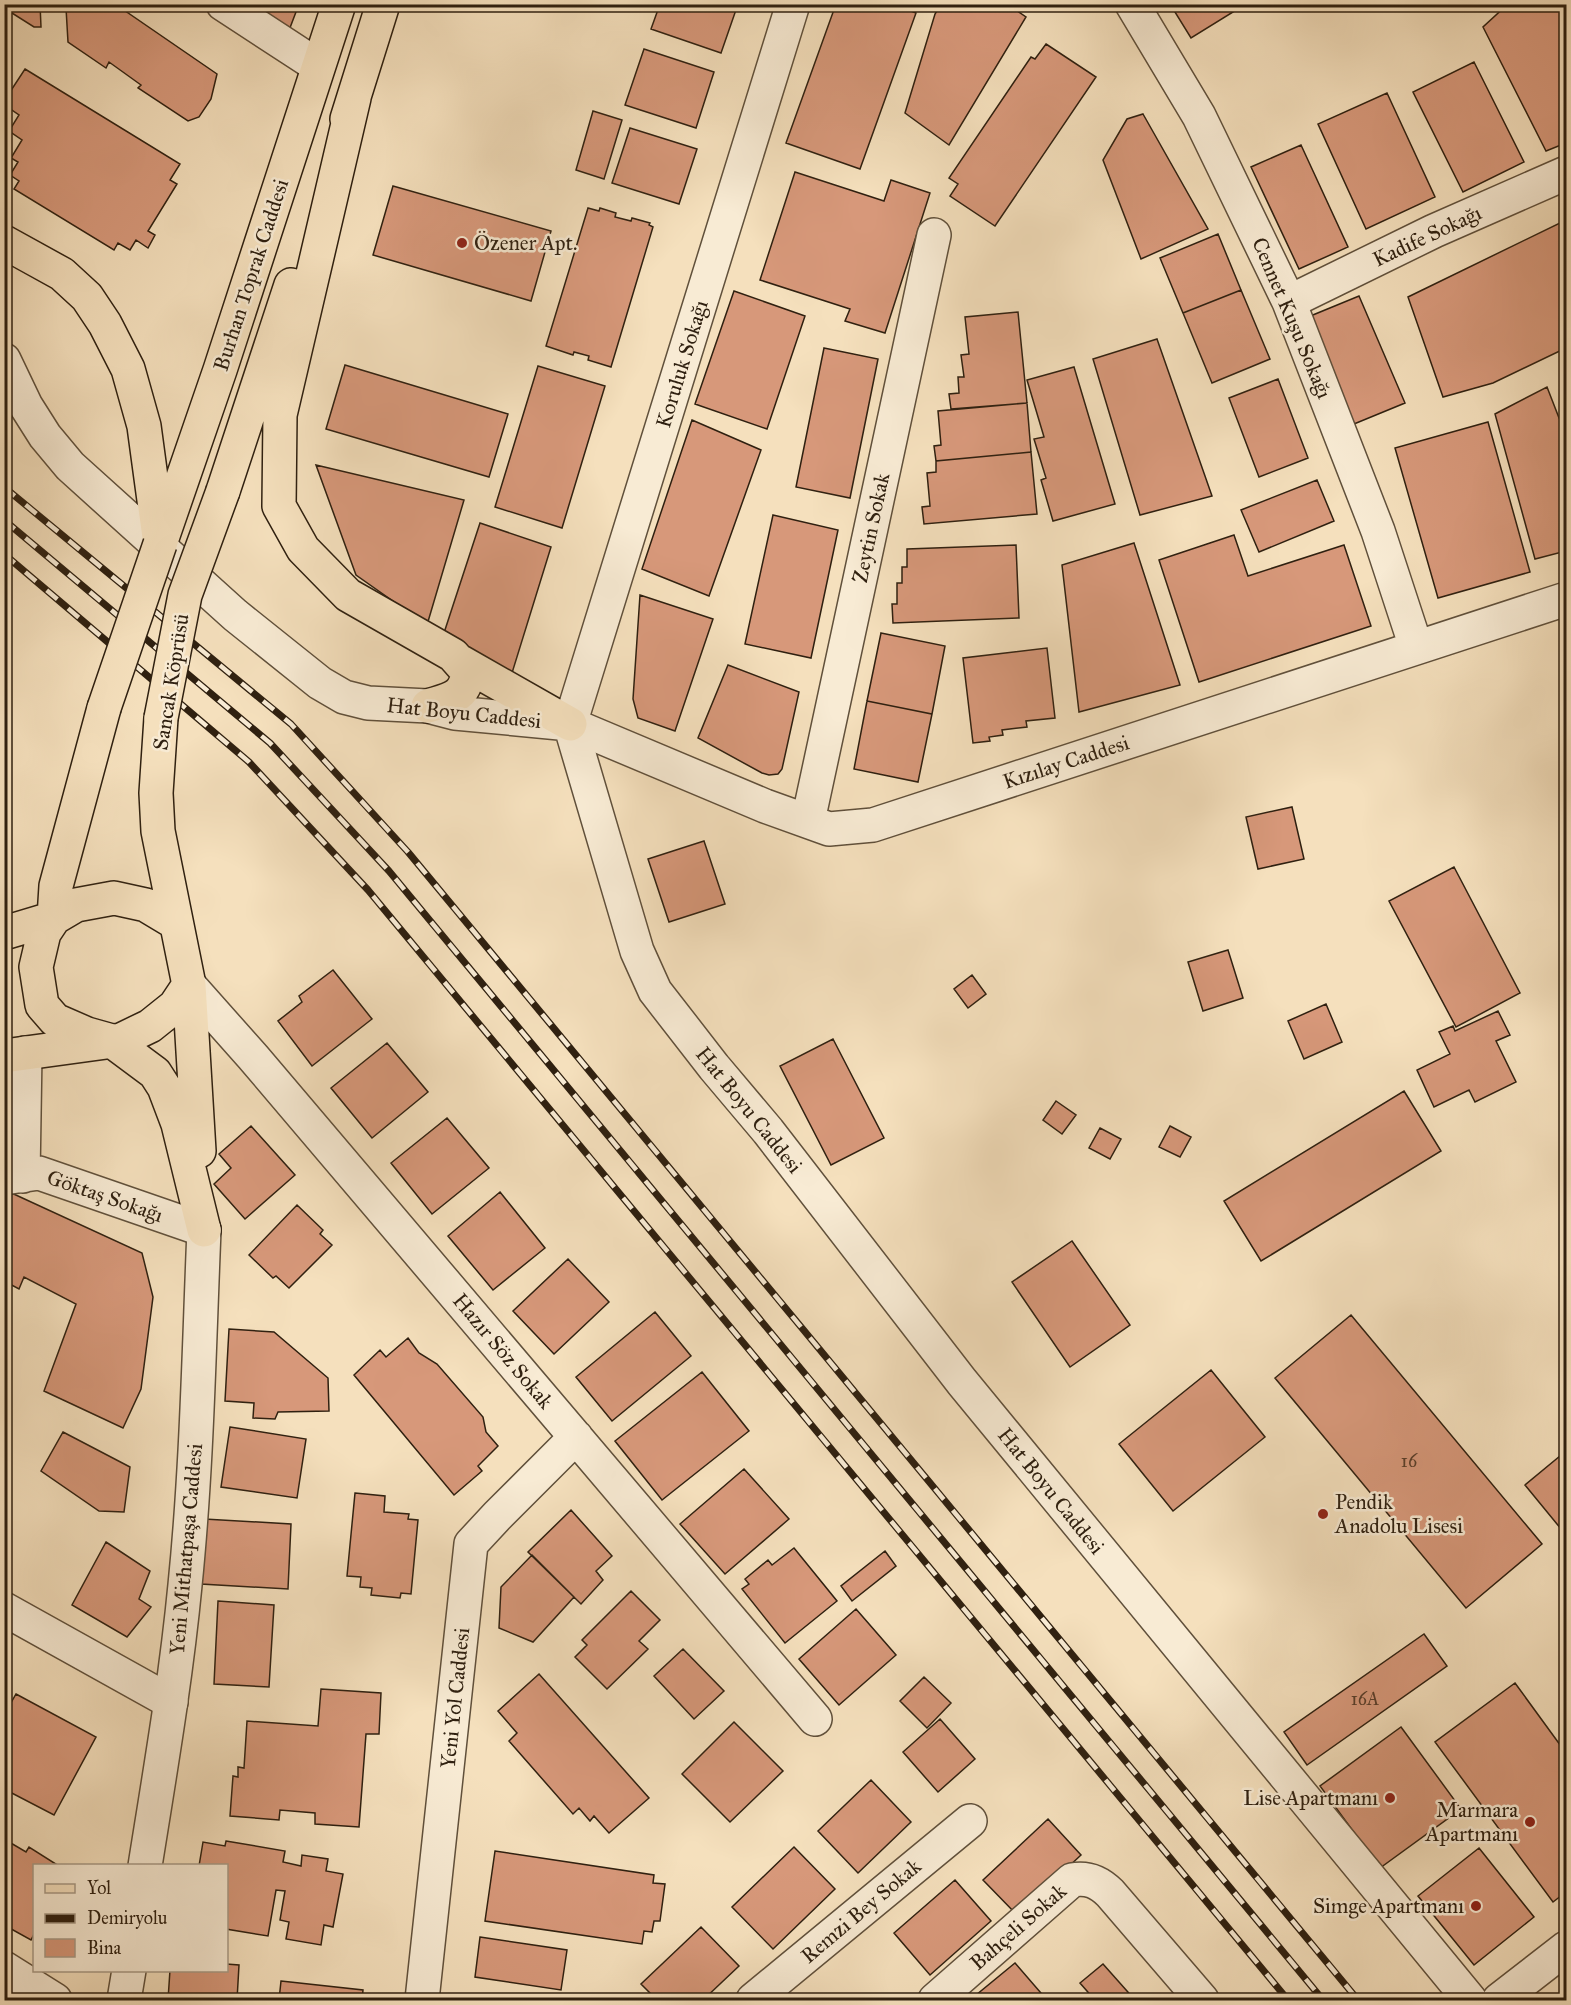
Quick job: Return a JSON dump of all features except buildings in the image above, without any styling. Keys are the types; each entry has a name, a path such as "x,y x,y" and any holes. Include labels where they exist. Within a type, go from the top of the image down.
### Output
{"main road":[{"name":"Burhan Toprak Caddesi","path":"160,544 220,370 339,4"},
{"name":"Burhan Toprak Caddesi","path":"222,491 354,98 383,4"},
{"path":"354,98 280,415 279,506 303,549 348,595 570,724"},
{"path":"4,242 62,274 87,297 105,324 128,369 144,426 160,544"},
{"name":"Sancak Köprüsü","path":"204,1230 189,985 158,821 156,793 161,718 185,595 222,491"},
{"name":"Sancak Köprüsü","path":"54,918 56,886 104,708 160,544"},
{"path":"428,706 462,693 467,685 468,672 461,662"},
{"path":"4,933 54,918 76,905 114,898 146,904 176,922"},
{"path":"54,918 44,933 36,967 42,1005 55,1020 87,1034 112,1041 149,1068 164,1087 178,1124 204,1230"},
{"path":"15,1054 121,1040 150,1026 175,1006 189,985"}],"street":[{"path":"223,4 318,66"},
{"name":"Koruluk Sokağı","path":"570,724 793,4"},
{"name":"Cennet Kuşu Sokağı","path":"1132,4 1199,116 1289,302 1378,531 1416,647"},
{"name":"Kadife Sokağı","path":"1289,302 1434,231 1566,173"},
{"name":"Zeytin Sokak","path":"808,821 934,235"},
{"name":"Hat Boyu Caddesi","path":"4,360 26,406 45,436 70,466 235,615 320,683 344,697 368,703 428,706 455,712 570,724 637,951 655,991 714,1067 768,1131 962,1382 1470,2001"},
{"name":"Kızılay Caddesi","path":"570,724 765,806 830,829 873,825 1566,599"},
{"name":"Hazır Söz Sokak","path":"189,985 253,1057 815,1719"},
{"path":"14,1177 15,1054"},
{"name":"Göktaş Sokağı","path":"14,1177 39,1173 204,1230"},
{"name":"Yeni Mithatpaşa Caddesi","path":"145,1864 171,1702 186,1585 204,1230"},
{"name":"Yeni Yol Caddesi","path":"422,2001 471,1544 576,1437"},
{"path":"4,1609 171,1702"},
{"name":"Remzi Bey Sokak","path":"753,2001 970,1821"},
{"name":"Bahçeli Sokak","path":"935,2001 1072,1880 1079,1878 1095,1881 1110,1893 1202,2001"},
{"path":"1499,2001 1566,1948"},
{"path":"4,1968 55,2001"},
{"path":"124,2001 129,1972"}],"railway":[{"path":"4,487 291,724 408,852 1358,2000"},
{"path":"4,520 270,743 389,871 1323,2000"},
{"path":"4,554 249,762 368,890 1288,2000"}],"place":[{"name":"Özener Apt.","path":"462,243"},
{"name":"Pendik Anadolu Lisesi","path":"1323,1514"},
{"name":"Lise Apartmanı","path":"1390,1798"},
{"name":"Marmara Apartmanı","path":"1530,1822"},
{"name":"Simge Apartmanı","path":"1476,1906"}]}
